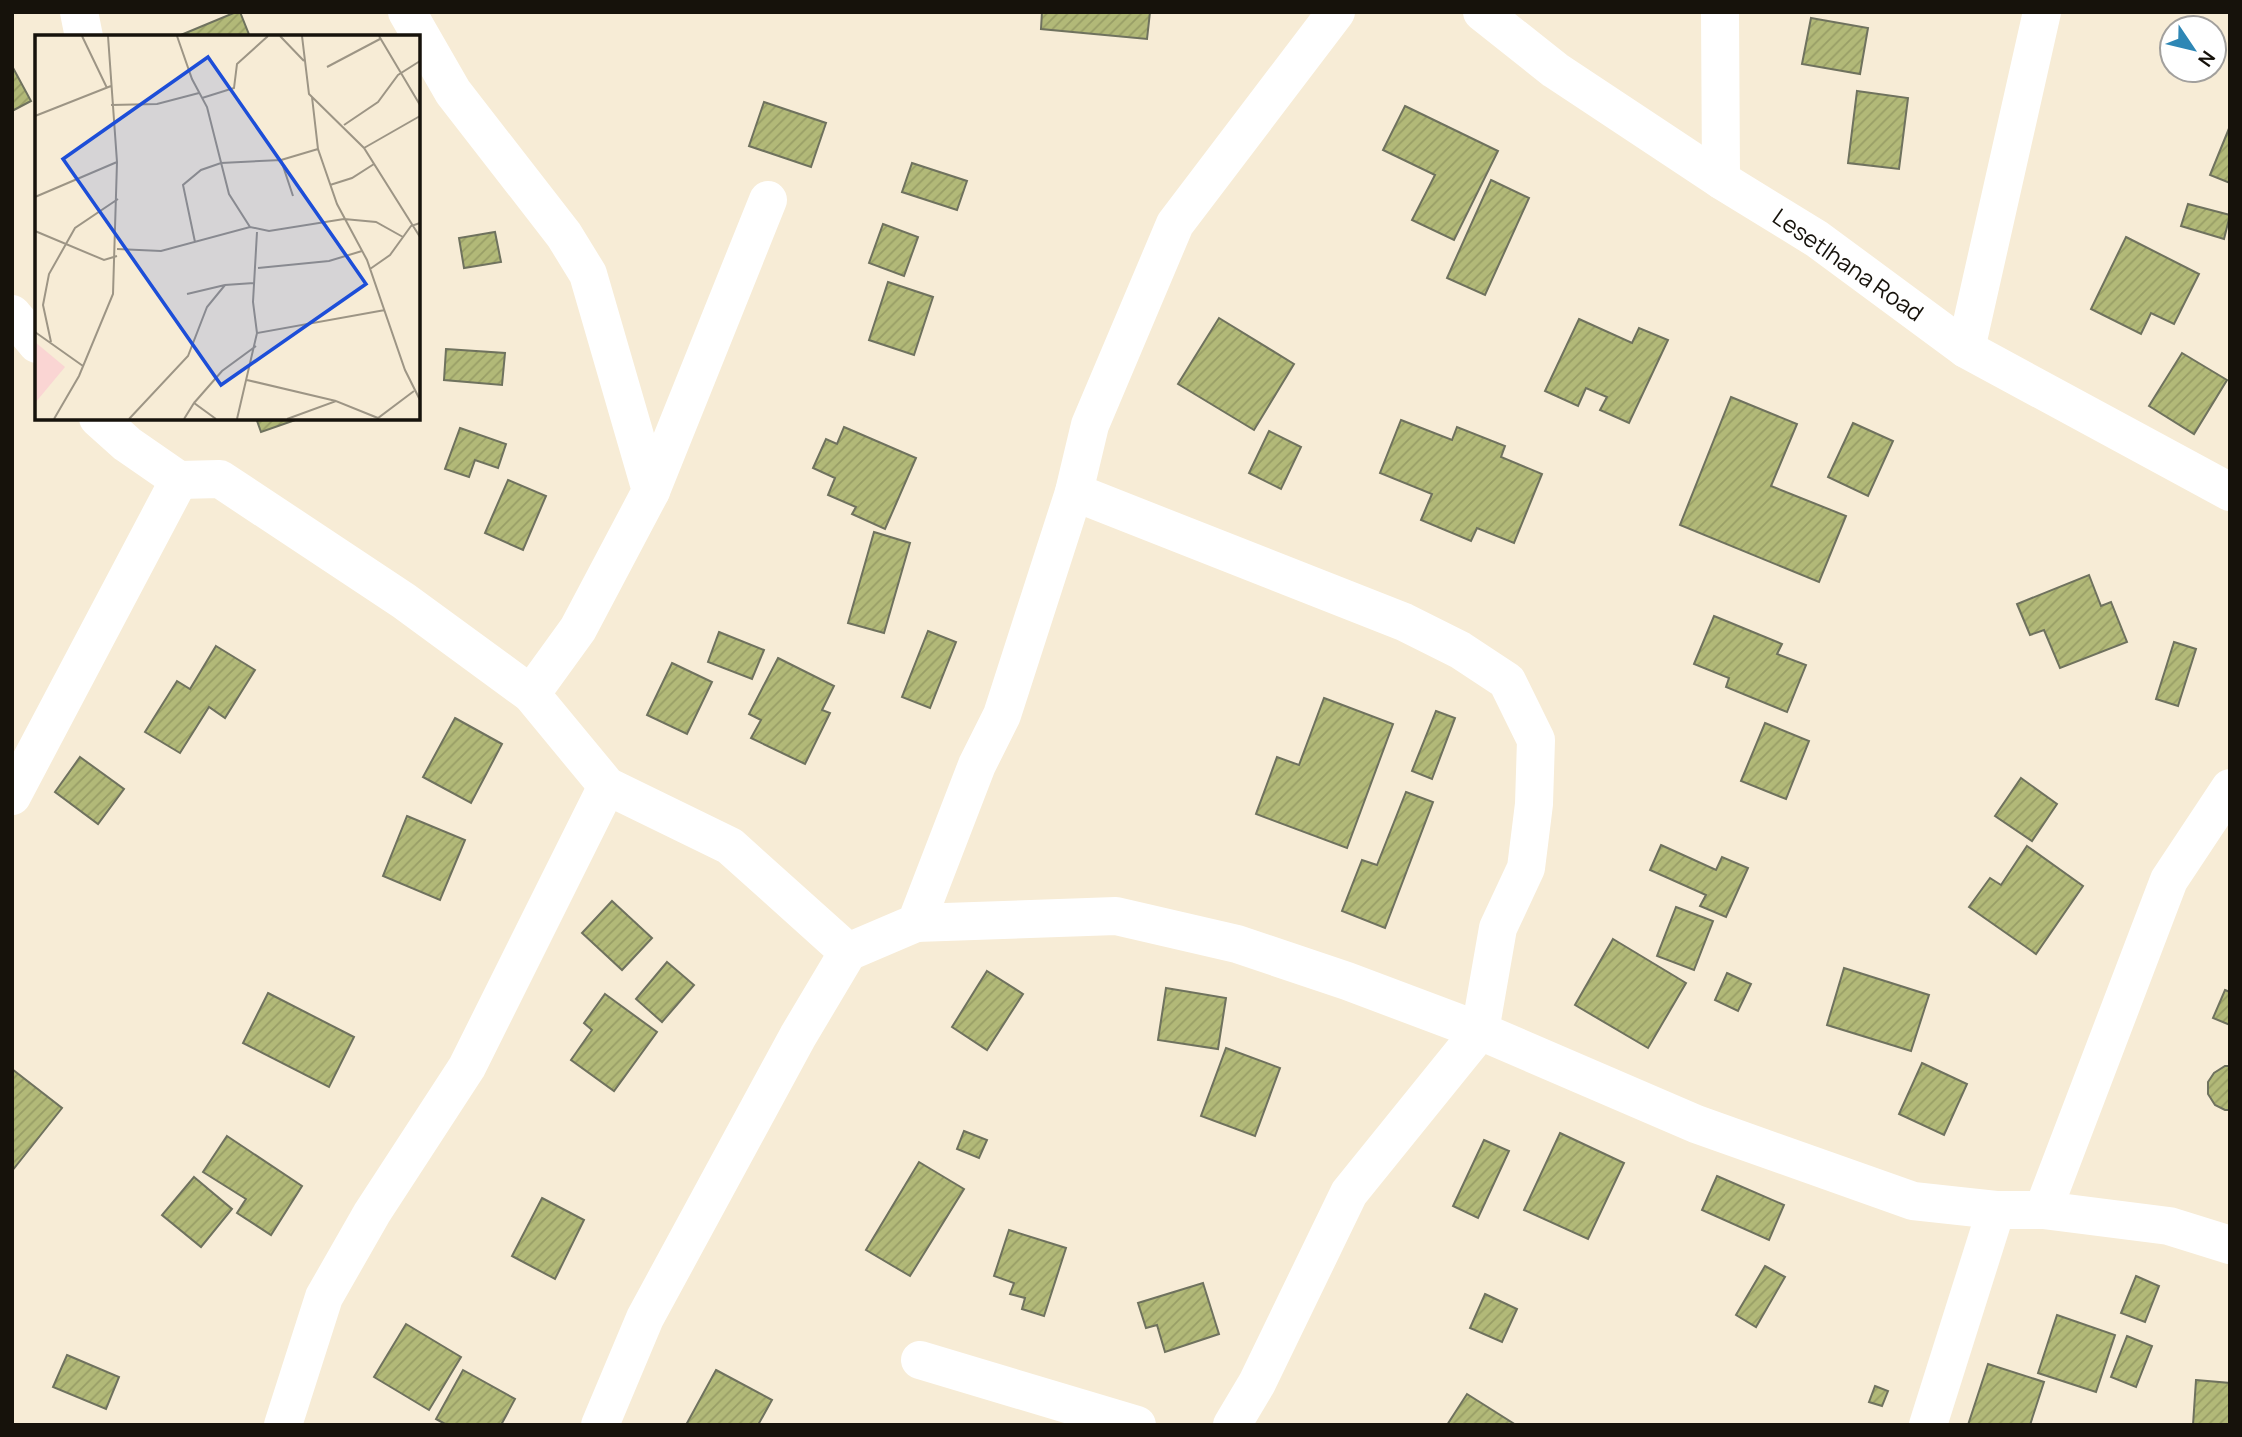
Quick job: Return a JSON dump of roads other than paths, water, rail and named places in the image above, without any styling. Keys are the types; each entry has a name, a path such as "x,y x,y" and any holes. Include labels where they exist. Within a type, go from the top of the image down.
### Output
{"street":[{"path":"79,12 84,35"},
{"path":"407,12 453,92 564,235 588,274 651,491"},
{"path":"916,923 977,765 1002,715 1074,492 1090,425 1175,224 1336,12"},
{"name":"Lesetlhana Road","path":"1482,12 1556,70 1721,180 1817,239 1966,349 2230,492"},
{"path":"1720,12 1721,180"},
{"path":"1966,349 2042,12"},
{"path":"531,694 578,629 651,491 768,200"},
{"path":"12,314 35,342"},
{"path":"100,420 127,444 179,480 220,479 404,601 531,694 607,786 730,846 848,952"},
{"path":"12,796 179,480"},
{"path":"1074,492 1404,622 1460,650 1507,681 1535,740 1534,804 1526,868 1498,928 1480,1031 1349,1193 1257,1383 1232,1425"},
{"path":"283,1425 324,1297 372,1213 467,1067 607,786"},
{"path":"2043,1210 2169,880 2230,788"},
{"path":"600,1425 645,1318 797,1036 848,952 916,923 1116,916 1237,944 1347,981 1480,1031 1696,1124 1913,1201 1996,1210 2043,1210 2169,1226 2230,1245"},
{"path":"1928,1425 1996,1210"},
{"path":"920,1360 1137,1425"}]}
